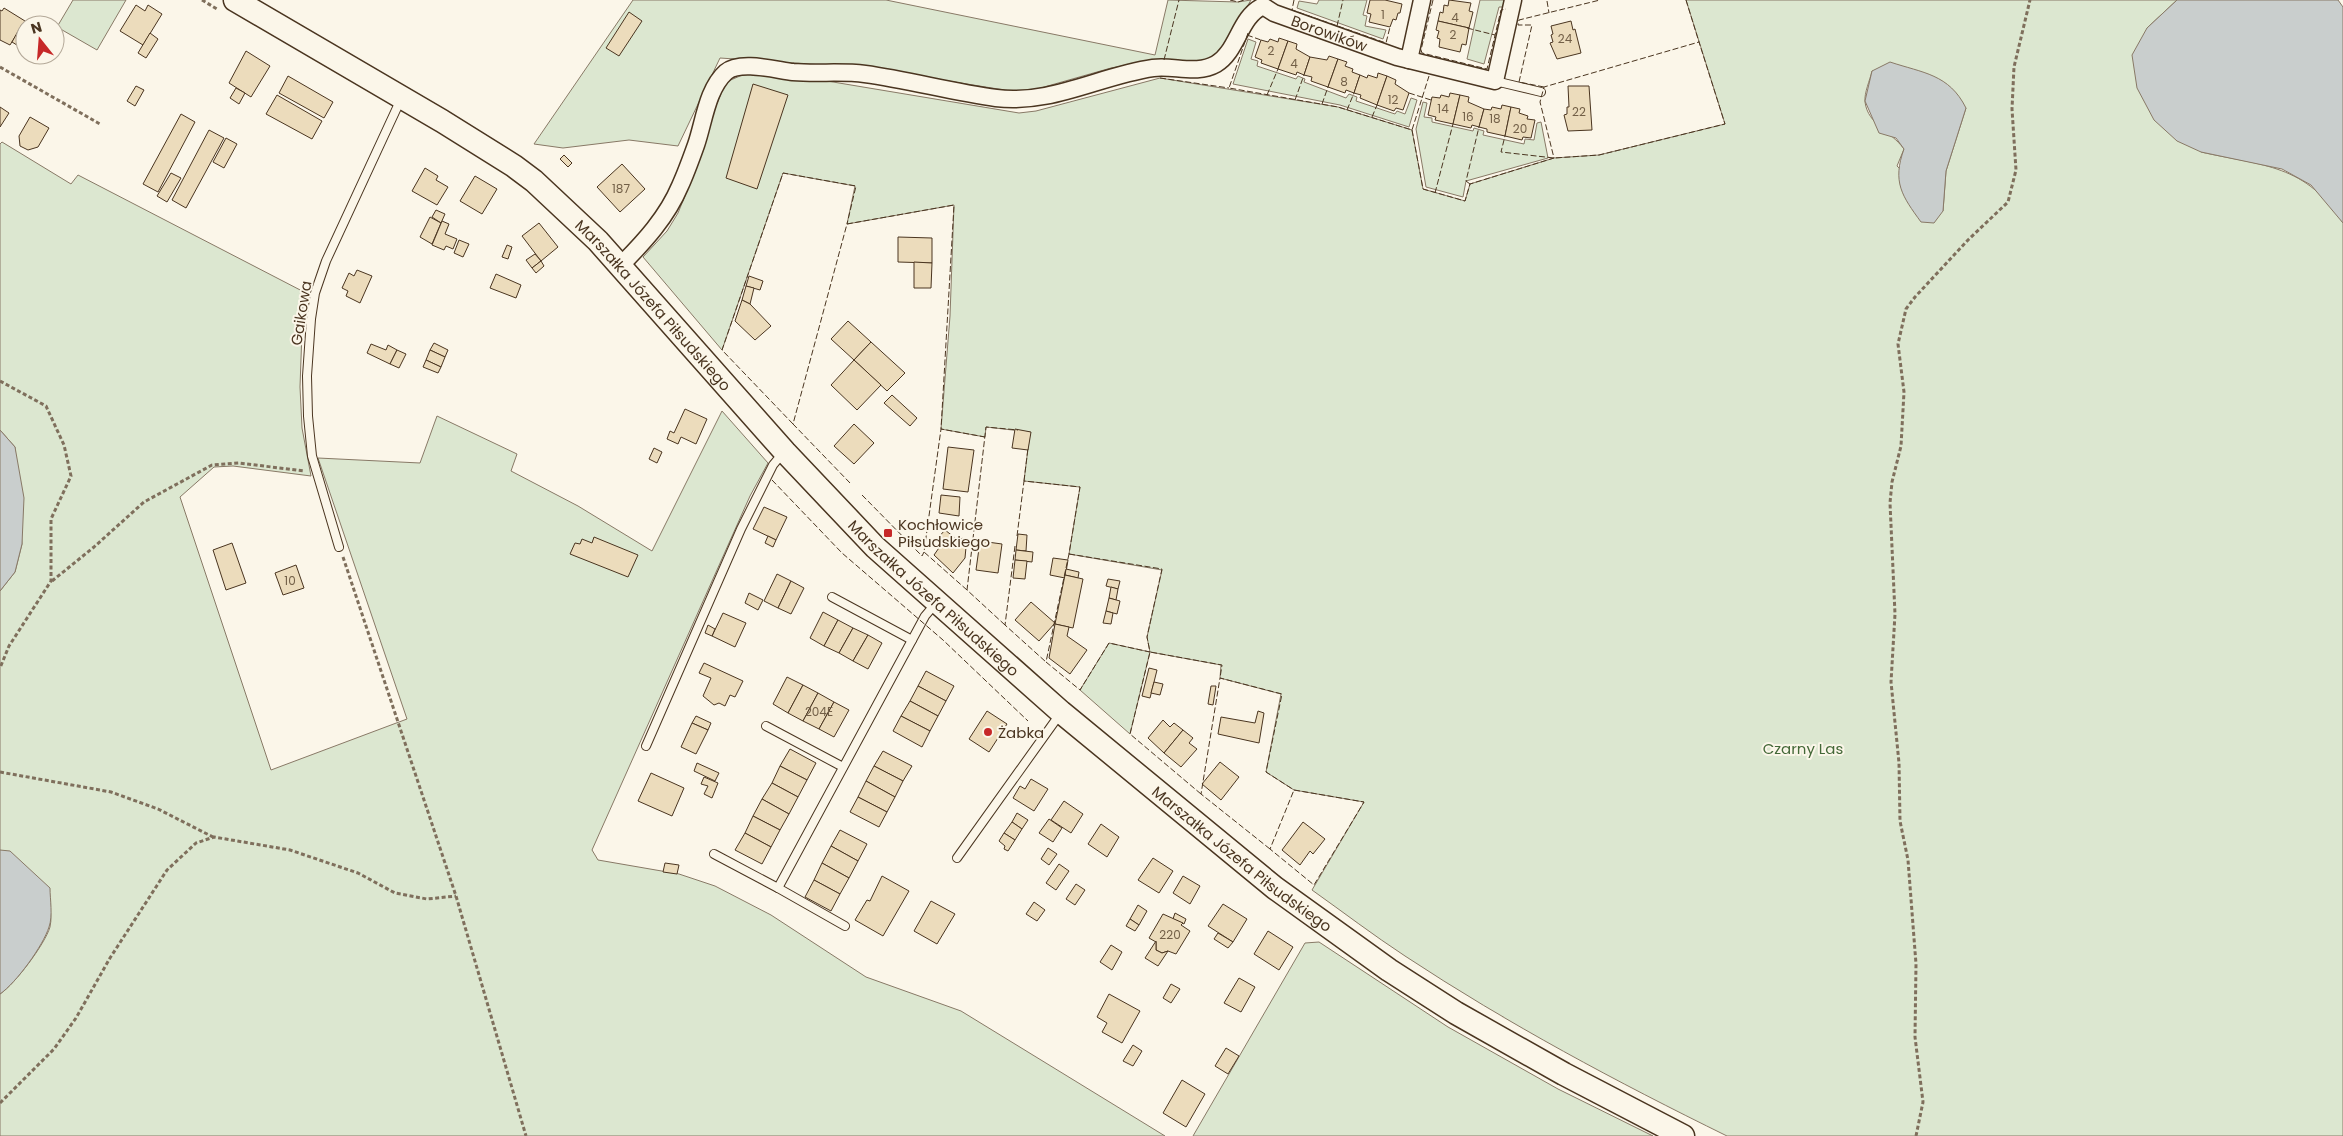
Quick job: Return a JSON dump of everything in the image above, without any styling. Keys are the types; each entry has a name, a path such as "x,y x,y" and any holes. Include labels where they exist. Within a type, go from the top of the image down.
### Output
{"street":[{"path":"1409,60 1422,0"},
{"path":"1495,81 1513,0"},
{"name":"Borowików","path":"620,266 660,222 672,204 696,144 716,83 727,71 738,66 794,72 864,74 1018,100 1045,97 1138,70 1162,66 1200,69 1213,66 1228,52 1253,10 1263,3 1274,13 1409,60 1495,81"},
{"name":"Marszałka Józefa Piłsudskiego","path":"226,5 402,97 487,148 534,181 569,212 620,266 785,452 849,521 936,602 1061,712 1275,888 1390,970 1506,1042 1608,1098 1684,1136"}],"lane":[{"name":"Borowików","path":"1495,81 1540,92"},
{"name":"Gaikowa","path":"339,547 312,456 307,386 311,319 315,293 337,237 402,97"},
{"path":"646,746 741,529 774,465 785,452"},
{"path":"832,597 912,640"},
{"path":"778,888 925,616 936,602"},
{"path":"957,858 1061,712"},
{"path":"766,726 843,767"},
{"path":"714,854 845,926"}],"path":[{"path":"202,0 226,5"},
{"path":"1916,1136 1923,1102 1915,1037 1916,964 1908,860 1900,821 1899,763 1891,682 1895,614 1890,503 1892,482 1901,446 1904,409 1904,392 1898,344 1906,309 1915,297 1968,240 2008,202 2016,170 2012,109 2014,67 2030,0"},
{"path":"0,66 100,124"},
{"path":"0,381 46,406 64,445 71,476 50,519 51,581"},
{"path":"0,668 9,646 51,581 94,547 144,502 212,465 238,463 316,472"},
{"path":"339,547 456,896 526,1136"},
{"path":"0,772 111,792 158,809 214,837 290,850 358,873 395,893 427,899 456,896"},
{"path":"0,1103 60,1041 167,870 196,843 214,837"}],"green space":[{"path":"73,0 126,0 97,50 65,32 64,15"},
{"path":"633,0 886,0 1155,55 1168,0 1238,2 1251,0 1220,53 1206,61 1164,61 1161,59 1111,68 1023,93 867,68 720,58 678,146 629,140 563,148 534,144"},
{"path":"1319,0 1367,0 1363,15 1367,16 1365,26 1386,30 1383,39 1297,8 1299,1 1317,4"},
{"path":"1480,0 1504,0 1503,7 1499,7 1484,64 1467,59"},
{"name":"Czarny Las","path":"1686,0 2177,0 2147,28 2201,152 2263,165 2298,178 2314,189 2329,204 2343,223 2343,1136 1727,1136 1645,1095 1523,1029 1393,948 1312,890 1364,802 1294,790 1266,772 1281,694 1220,678 1221,665 1150,652 1147,637 1162,570 1069,554 1080,487 1024,481 1030,432 986,427 985,437 941,429 950,316 954,205 847,224 855,186 783,173 722,350 643,257 667,231 678,213 695,171 709,122 726,82 747,73 815,79 1019,113 1036,111 1160,78 1338,107 1412,130 1423,189 1465,201 1470,184 1554,158 1599,155 1725,124","holes":["1872,71 1966,108 1946,171 1943,211 1897,166 1904,149 1871,117 1865,102 1866,91"]},
{"path":"1248,39 1256,42 1251,59 1258,61 1257,66 1296,79 1298,76 1305,79 1304,82 1346,98 1349,94 1357,97 1356,101 1395,114 1397,111 1405,114 1411,98 1417,100 1409,127 1340,105 1233,84"},
{"path":"1423,102 1427,103 1424,117 1432,118 1432,122 1473,131 1474,128 1484,131 1483,135 1524,144 1525,139 1534,140 1537,123 1541,122 1548,158 1466,181 1463,197 1426,187 1416,129"},
{"path":"2,142 71,184 78,175 306,293 303,303 300,387 302,428 311,476 233,466 214,467 180,497 271,770 407,719 318,458 420,463 437,416 517,454 511,471 578,506 652,551 722,411 768,463 750,496 592,850 598,860 679,874 715,886 771,915 866,977 961,1011 1165,1136 0,1136 0,994 21,973 36,953 50,927 51,918 50,902 0,875 0,591 15,572 22,544 15,447 0,430 0,144"},
{"path":"1109,643 1150,652 1130,734 1080,690"},
{"path":"1319,942 1448,1027 1558,1089 1653,1136 1193,1136 1305,943"}],"shaded area":[{"path":"2177,0 2338,0 2343,7 2343,223 2311,185 2282,169 2201,152 2177,141 2154,120 2137,88 2132,55 2147,28"},
{"path":"1890,62 1924,72 1943,81 1952,88 1966,108 1946,171 1943,211 1934,223 1921,222 1904,196 1899,180 1899,171 1904,149 1896,138 1879,133 1865,101 1872,71"},
{"path":"0,430 15,447 24,498 22,544 15,572 0,591"},
{"path":"0,850 10,851 50,888 51,913 46,935 35,954 14,982 0,994"}],"building":[{"path":"1370,0 1385,0 1402,4 1400,13 1398,13 1396,20 1393,19 1390,27 1369,22 1371,14 1367,13"},
{"path":"1449,0 1471,3 1469,11 1473,12 1469,28 1438,21 1440,12 1443,13 1444,5 1448,6"},
{"path":"136,5 145,11 148,5 162,14 143,45 120,31"},
{"path":"4,8 15,15 15,37 10,45 0,40 0,10 2,11"},
{"path":"629,12 642,21 619,56 606,48"},
{"path":"1438,21 1469,28 1466,45 1462,44 1460,52 1439,47 1440,39 1437,38 1439,31 1436,30"},
{"path":"1571,21 1581,53 1557,59 1550,43 1553,42 1551,26"},
{"path":"150,33 158,39 146,58 138,53"},
{"path":"1279,38 1288,41 1278,69 1261,63 1262,60 1255,57 1261,40 1268,42 1270,39 1278,42"},
{"path":"1288,41 1297,44 1296,49 1310,57 1304,75 1297,72 1296,75 1278,69"},
{"path":"246,51 270,66 251,97 229,83"},
{"path":"1329,56 1338,59 1328,87 1311,81 1312,77 1304,75 1310,57 1327,60"},
{"path":"1338,59 1347,62 1345,66 1353,69 1352,72 1360,75 1354,93 1346,90 1345,93 1328,87"},
{"path":"1378,73 1387,76 1377,105 1360,98 1361,95 1354,93 1360,75 1367,78 1368,75 1377,78"},
{"path":"288,76 333,102 324,118 279,93"},
{"path":"1387,76 1396,80 1395,84 1409,93 1403,110 1396,108 1394,111 1377,105"},
{"path":"753,84 788,95 757,189 726,178"},
{"path":"136,86 144,90 135,106 127,101"},
{"path":"1568,86 1589,86 1592,130 1568,131 1564,115 1567,114 1567,107 1569,107"},
{"path":"236,88 245,93 239,104 230,98"},
{"path":"1450,93 1460,95 1453,124 1435,120 1436,117 1428,115 1432,97 1440,98 1441,95 1449,97"},
{"path":"277,95 322,121 312,139 266,114"},
{"path":"1460,95 1469,97 1468,102 1484,109 1479,127 1472,125 1471,128 1453,124"},
{"path":"1502,105 1511,107 1505,136 1487,132 1487,129 1479,127 1484,109 1491,110 1492,107 1501,109"},
{"path":"0,107 9,113 0,127"},
{"path":"1511,107 1520,109 1519,113 1528,116 1527,119 1535,120 1531,138 1523,137 1522,140 1505,136"},
{"path":"181,114 195,122 158,192 143,184"},
{"path":"30,117 49,128 38,147 28,150 20,146 19,136"},
{"path":"209,130 224,138 186,208 172,200"},
{"path":"226,138 237,144 224,168 213,162"},
{"path":"564,155 572,163 568,167 560,159"},
{"path":"622,164 645,189 620,212 597,187"},
{"path":"425,168 438,176 436,180 448,187 437,205 412,191"},
{"path":"171,173 181,178 167,202 157,196"},
{"path":"475,176 497,189 482,214 460,201"},
{"path":"436,210 445,214 441,223 432,217"},
{"path":"430,217 441,223 432,244 420,237"},
{"path":"442,221 449,224 445,234 457,239 453,249 446,246 444,250 432,245"},
{"path":"539,223 558,247 541,261 522,236"},
{"path":"898,237 932,238 932,263 898,262"},
{"path":"459,240 469,244 463,257 454,253"},
{"path":"507,245 512,247 508,259 502,257"},
{"path":"535,254 541,261 532,268 526,260"},
{"path":"541,261 544,266 536,273 532,268"},
{"path":"914,262 932,263 931,288 914,288"},
{"path":"357,270 372,276 360,303 346,296 348,291 342,288 349,273 354,276"},
{"path":"496,274 521,285 516,298 490,288"},
{"path":"749,276 763,281 760,290 746,286"},
{"path":"746,286 754,288 750,304 742,300"},
{"path":"742,300 750,304 771,326 755,340 735,321"},
{"path":"848,321 871,342 854,360 831,339"},
{"path":"871,342 905,373 887,391 854,360"},
{"path":"434,343 448,350 445,357 430,350"},
{"path":"371,344 386,350 388,345 397,350 390,364 367,353"},
{"path":"397,350 406,354 399,368 390,364"},
{"path":"430,350 445,357 441,367 426,360"},
{"path":"426,360 441,367 438,373 423,367"},
{"path":"854,360 881,385 857,410 831,385"},
{"path":"892,395 917,418 910,426 884,403"},
{"path":"685,409 707,419 696,444 681,437 678,444 667,439 670,431 674,433"},
{"path":"854,424 874,443 854,464 834,446"},
{"path":"1015,429 1031,432 1028,450 1012,448"},
{"path":"948,447 974,450 968,492 943,489"},
{"path":"654,448 662,452 657,463 649,459"},
{"path":"941,495 960,497 959,516 939,513"},
{"path":"764,507 787,517 776,540 753,529"},
{"path":"945,530 959,541 962,538 969,544 966,547 965,558 953,573 934,555 941,545 936,540"},
{"path":"1018,534 1027,535 1026,551 1016,550"},
{"path":"768,536 776,540 773,547 765,543"},
{"path":"594,537 638,555 628,577 570,554 575,543 580,544 582,539 592,543"},
{"path":"980,541 1002,544 998,573 976,570"},
{"path":"232,543 246,583 226,590 213,550"},
{"path":"1016,550 1033,552 1032,562 1015,560"},
{"path":"1053,558 1068,560 1065,578 1050,575"},
{"path":"1015,560 1027,561 1025,579 1013,578"},
{"path":"296,565 304,588 283,595 275,573"},
{"path":"1066,569 1079,572 1078,578 1065,575"},
{"path":"777,574 791,581 778,608 764,601"},
{"path":"1065,575 1083,579 1073,628 1055,624"},
{"path":"1108,579 1120,581 1118,589 1106,586"},
{"path":"791,581 804,588 791,614 778,608"},
{"path":"1111,587 1118,589 1116,600 1109,598"},
{"path":"749,593 763,600 758,610 745,603"},
{"path":"1109,598 1120,601 1117,614 1106,611"},
{"path":"1031,602 1055,623 1039,641 1015,620"},
{"path":"1106,611 1113,613 1111,624 1103,623"},
{"path":"823,612 838,620 824,646 810,638"},
{"path":"723,613 746,623 735,647 712,636"},
{"path":"838,620 853,628 839,653 824,646"},
{"path":"1055,624 1069,627 1067,636 1087,650 1070,674 1049,658"},
{"path":"708,625 715,629 712,636 705,633"},
{"path":"853,628 868,635 853,661 839,653"},
{"path":"868,635 882,643 868,669 853,661"},
{"path":"704,663 743,681 735,697 730,695 725,706 719,703 714,705 703,696 711,678 699,673"},
{"path":"1149,668 1157,670 1150,698 1142,696"},
{"path":"926,671 954,686 946,701 918,686"},
{"path":"787,677 803,685 788,713 773,704"},
{"path":"1154,682 1163,684 1160,695 1151,693"},
{"path":"803,685 818,693 803,721 788,713"},
{"path":"918,686 946,701 938,716 910,701"},
{"path":"1211,686 1216,686 1213,705 1208,704"},
{"path":"818,693 834,702 819,729 803,721"},
{"path":"910,701 938,716 930,731 901,716"},
{"path":"834,702 849,710 834,737 819,729"},
{"name":"Żabka","path":"987,711 1007,724 989,752 969,739"},
{"path":"1258,711 1264,713 1259,743 1218,734 1221,717 1255,723"},
{"path":"696,716 711,723 708,730 692,723"},
{"path":"901,716 930,731 922,747 893,731"},
{"path":"1163,720 1170,727 1174,723 1183,730 1164,753 1148,738"},
{"path":"692,723 708,730 696,754 681,747"},
{"path":"1183,730 1193,738 1189,743 1197,749 1181,767 1164,753"},
{"path":"790,749 816,763 807,780 780,766"},
{"path":"883,751 912,766 903,781 874,766"},
{"path":"1220,762 1239,777 1221,800 1202,784"},
{"path":"697,763 719,773 715,781 694,771"},
{"path":"780,766 807,780 798,797 772,783"},
{"path":"874,766 903,781 895,797 866,781"},
{"path":"651,773 684,788 672,816 638,801"},
{"path":"704,777 718,783 712,798 704,794 708,786 701,784"},
{"path":"1031,779 1048,789 1034,811 1013,798 1020,786 1025,789"},
{"path":"866,781 895,797 887,812 858,797"},
{"path":"772,783 798,797 789,814 762,799"},
{"path":"858,797 887,812 879,827 850,812"},
{"path":"762,799 789,814 780,830 753,816"},
{"path":"1064,801 1083,814 1071,833 1051,820"},
{"path":"1017,813 1028,820 1022,829 1012,822"},
{"path":"753,816 780,830 771,847 745,833"},
{"path":"1049,819 1062,828 1053,842 1039,833"},
{"path":"1012,822 1022,829 1015,840 1004,833"},
{"path":"1303,822 1325,839 1313,854 1310,851 1300,865 1282,850"},
{"path":"1101,824 1119,837 1107,857 1088,844"},
{"path":"840,830 867,844 858,861 831,846"},
{"path":"745,833 771,847 762,864 735,850"},
{"path":"1004,833 1015,840 1008,851 1004,849 1005,846 999,841"},
{"path":"831,846 858,861 849,878 822,863"},
{"path":"1048,848 1057,854 1049,865 1041,859"},
{"path":"1153,858 1173,871 1159,893 1138,880"},
{"path":"665,863 679,865 677,874 663,872"},
{"path":"822,863 849,878 840,894 814,880"},
{"path":"1059,864 1069,871 1056,890 1046,883"},
{"path":"882,876 909,891 883,936 855,920 867,900 870,901"},
{"path":"1183,876 1200,886 1190,904 1173,893"},
{"path":"814,880 840,894 831,911 805,897"},
{"path":"1076,884 1085,890 1075,905 1066,899"},
{"path":"931,901 955,914 937,944 914,931"},
{"path":"1034,902 1045,910 1037,921 1026,914"},
{"path":"1223,904 1247,919 1233,942 1208,926"},
{"path":"1138,905 1147,911 1139,925 1130,919"},
{"path":"1175,913 1186,919 1184,924 1173,919"},
{"path":"1163,914 1183,923 1181,925 1190,931 1176,954 1168,951 1162,953 1156,950 1156,942 1149,938"},
{"path":"1130,919 1139,925 1135,931 1126,926"},
{"path":"1268,931 1293,947 1279,970 1254,954"},
{"path":"1218,933 1233,942 1228,948 1214,939"},
{"path":"1156,941 1156,950 1162,953 1168,951 1158,966 1145,958"},
{"path":"1111,945 1122,952 1112,970 1100,962"},
{"path":"1239,978 1255,987 1241,1012 1224,1003"},
{"path":"1171,984 1180,989 1171,1003 1163,998"},
{"path":"1109,994 1140,1011 1122,1043 1102,1032 1107,1023 1097,1017"},
{"path":"1133,1045 1142,1051 1133,1066 1123,1061"},
{"path":"1226,1048 1239,1056 1228,1074 1215,1066"},
{"path":"1182,1080 1205,1094 1186,1127 1163,1113"}],"fence":[{"path":"1164,60 1179,0"},
{"path":"1230,0 1238,2 1244,0"},
{"path":"1294,0 1292,10 1386,43 1390,27"},
{"path":"1337,26 1343,0"},
{"path":"1433,0 1421,50 1422,53 1487,69 1501,10 1506,9"},
{"path":"1544,87 1519,82 1532,25 1518,25 1519,20 1600,0"},
{"path":"1686,0 1699,42"},
{"path":"1547,1 1549,13"},
{"path":"1467,28 1495,35"},
{"path":"1248,33 1229,88 1338,107 1412,130 1429,76"},
{"path":"1247,35 1261,40"},
{"path":"1412,130 1423,189 1465,201 1470,184 1554,158 1540,102 1544,87 1699,42 1725,124 1599,155 1554,158 1501,152 1505,136"},
{"path":"1267,95 1278,69"},
{"path":"1295,100 1304,75"},
{"path":"1160,78 1229,88"},
{"path":"1322,104 1328,87"},
{"path":"1347,110 1354,93"},
{"path":"1409,93 1431,100"},
{"path":"1372,117 1377,105"},
{"path":"1435,193 1453,124"},
{"path":"1470,184 1466,181 1479,127"},
{"path":"793,424 722,350 783,173 856,186 847,224"},
{"path":"850,483 793,424 847,224 954,205 941,429"},
{"path":"1005,625 967,590 986,427 1018,430"},
{"path":"967,590 924,552 941,429 985,437"},
{"path":"1024,481 1028,448"},
{"path":"772,480 842,553 943,640 1028,721"},
{"path":"1017,536 1024,481 1080,487 1069,554"},
{"path":"862,495 922,556 924,552"},
{"path":"1015,546 1005,625 1046,662"},
{"path":"1069,554 1162,569 1147,637 1150,652 1109,643 1080,690 1046,662 1069,554"},
{"path":"1201,794 1130,734 1150,652 1222,665 1220,678"},
{"path":"1270,849 1201,794 1220,678 1282,694 1266,772 1294,790"},
{"path":"1294,790 1364,802 1314,885 1270,849 1294,790"}],"place":[{"name":"Kochłowice Piłsudskiego","path":"888,533"},
{"name":"Żabka","path":"988,732"}]}
